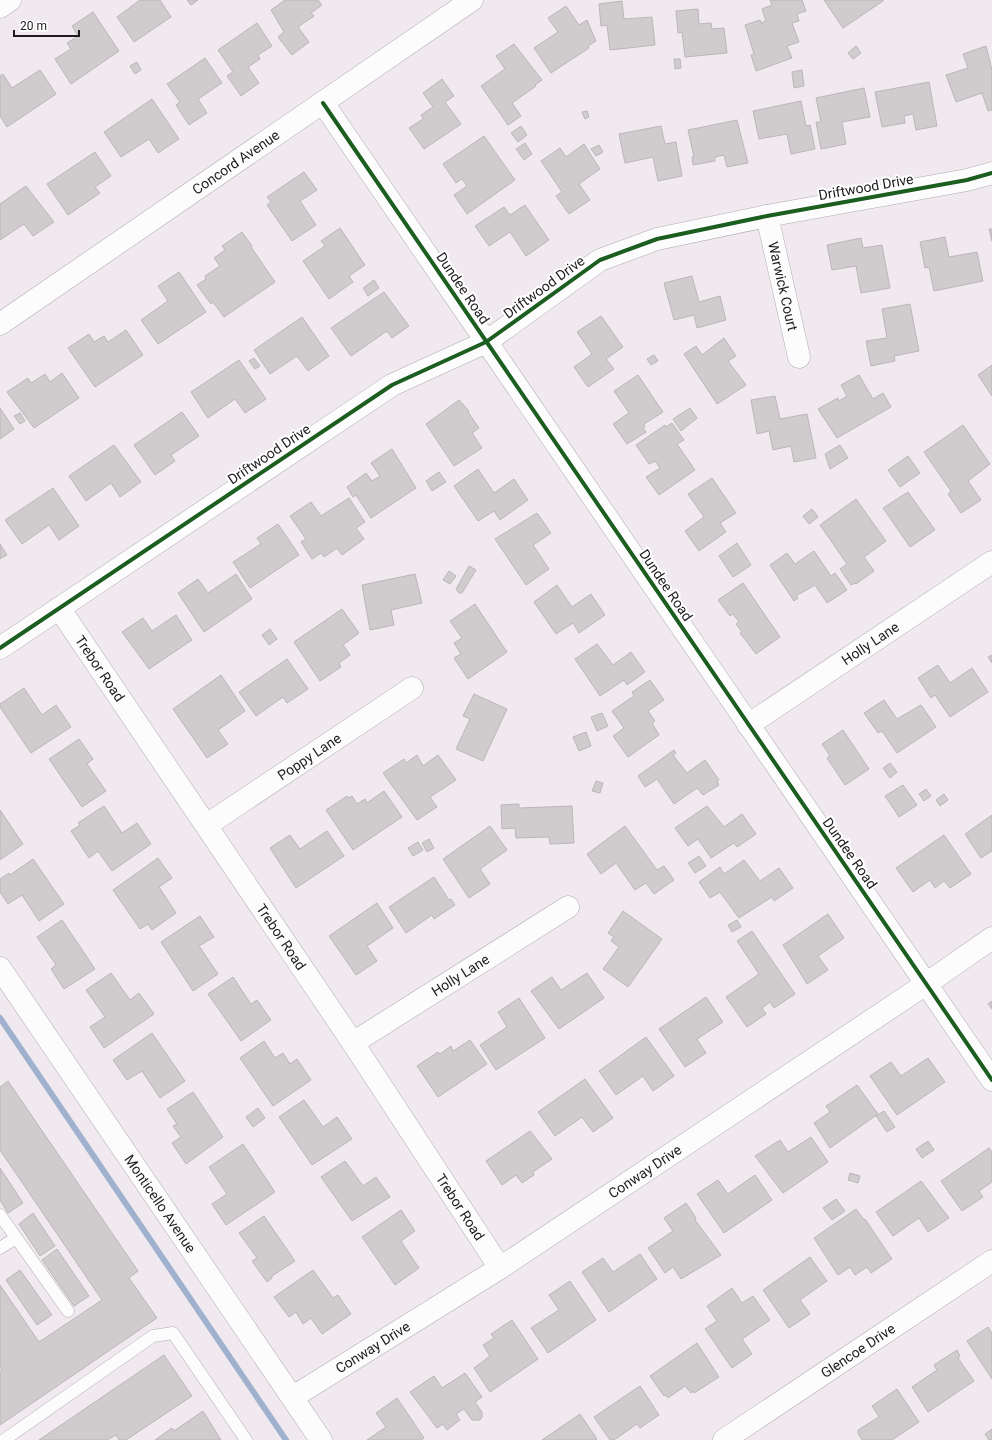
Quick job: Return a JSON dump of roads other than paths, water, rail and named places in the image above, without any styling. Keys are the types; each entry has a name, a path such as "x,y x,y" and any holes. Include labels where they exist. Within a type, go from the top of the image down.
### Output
{"street":[{"path":"0,6 10,0"},
{"name":"Concord Avenue","path":"0,324 472,0"},
{"name":"Dundee Road","path":"323,103 992,1080"},
{"name":"Driftwood Drive","path":"0,648 392,385 486,342 600,260 657,239 767,216 967,180 992,174"},
{"name":"Warwick Court","path":"767,216 800,357"},
{"name":"Holly Lane","path":"748,725 992,562"},
{"name":"Trebor Road","path":"59,608 353,1043 500,1268"},
{"name":"Poppy Lane","path":"207,825 412,688"},
{"name":"Holly Lane","path":"353,1043 568,907"},
{"name":"Conway Drive","path":"293,1398 500,1268 926,984 992,938"},
{"name":"Monticello Avenue","path":"0,968 322,1440"},
{"name":"Glencoe Drive","path":"724,1440 992,1261"}],"lane":[{"path":"0,1215 68,1311"},
{"path":"0,1248 16,1238"},
{"path":"4,1440 153,1336 173,1333 246,1440"}],"waterway":[{"path":"0,1018 286,1440"}]}
